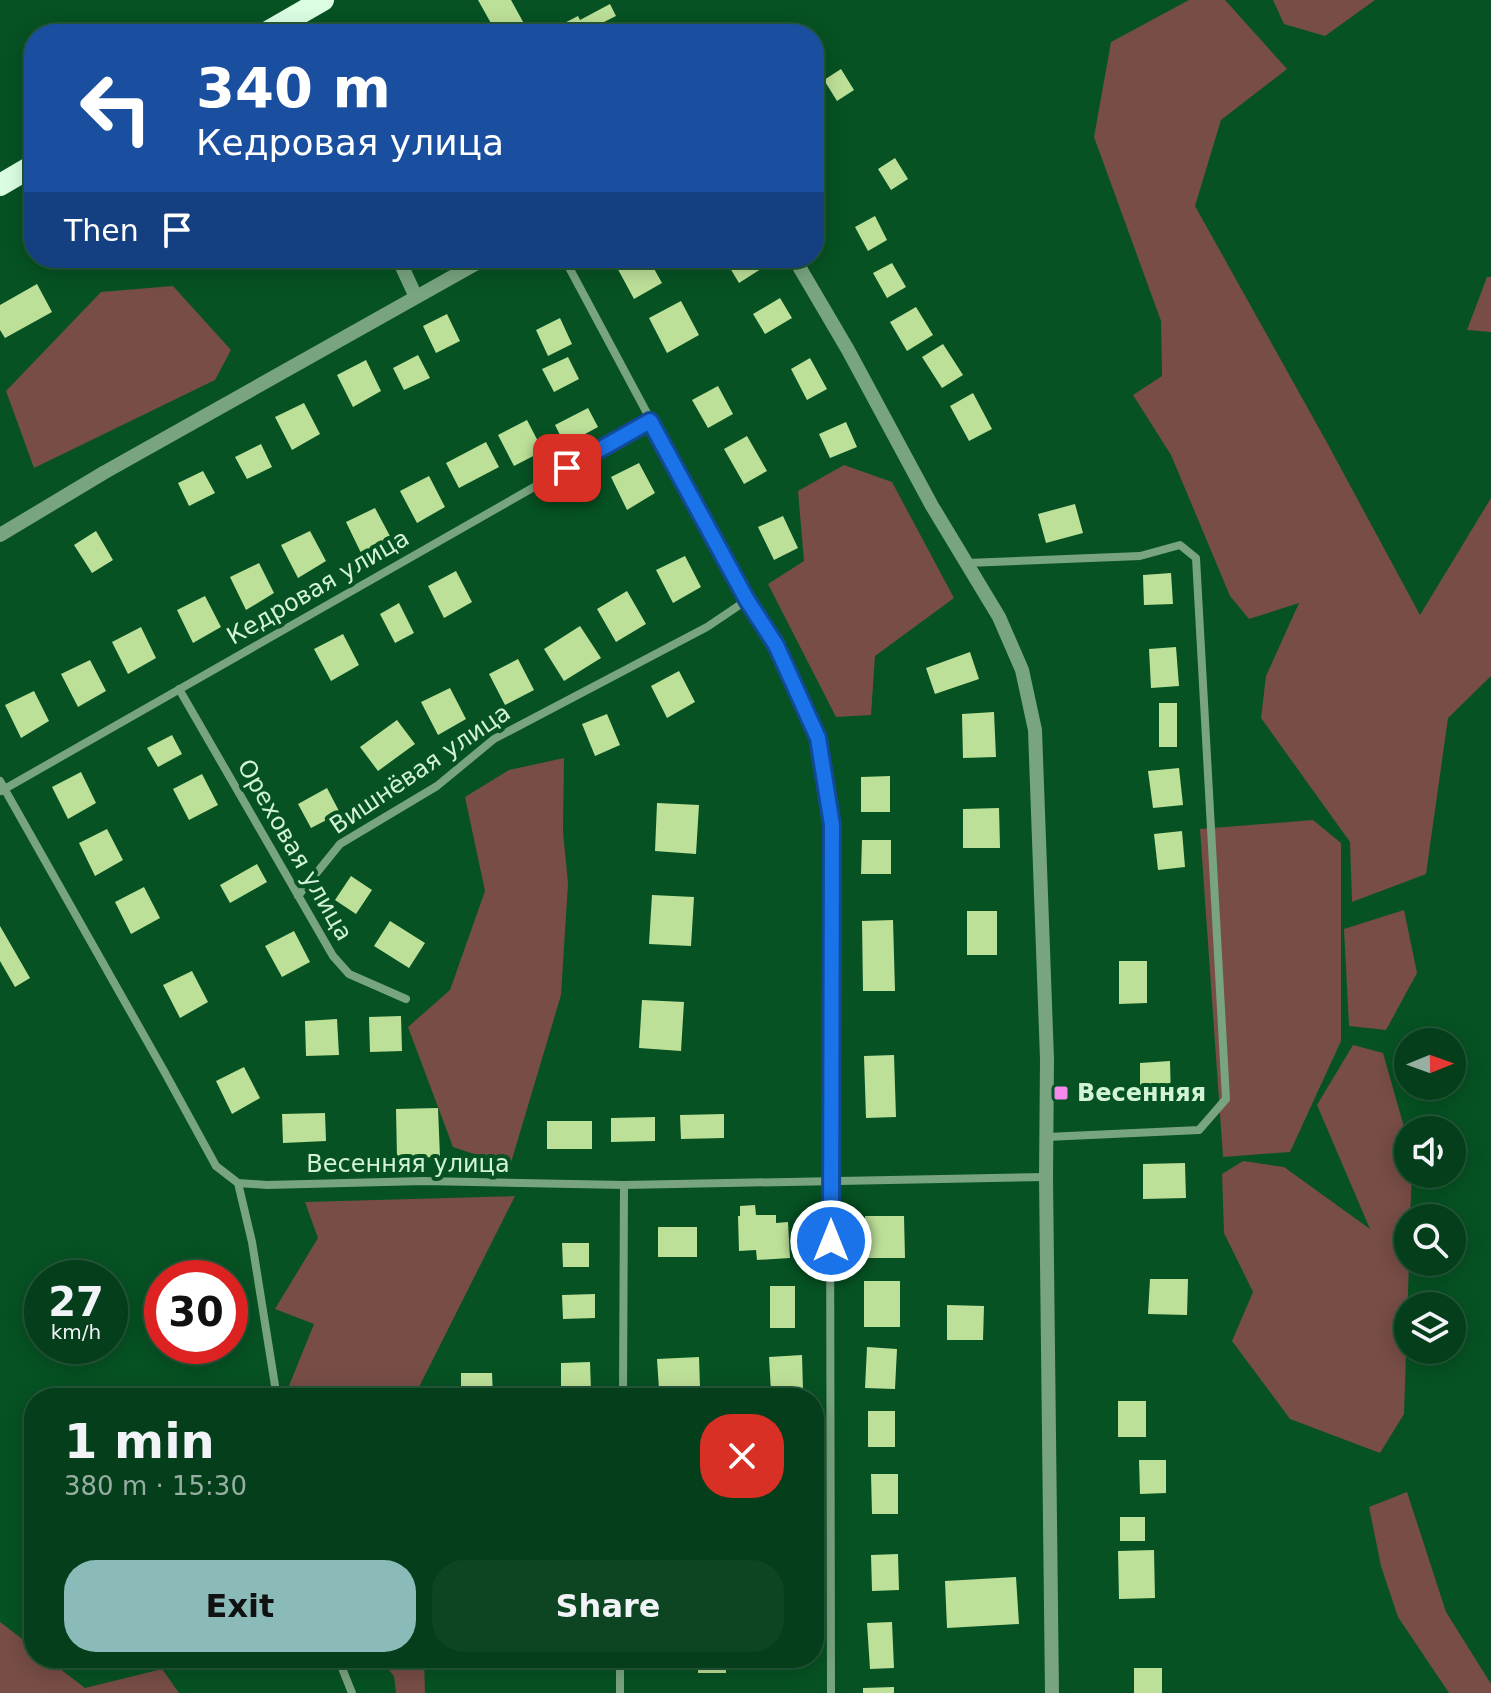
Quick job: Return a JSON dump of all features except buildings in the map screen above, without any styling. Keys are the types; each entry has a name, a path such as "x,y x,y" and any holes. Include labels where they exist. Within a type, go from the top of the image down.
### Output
{"highway":[{"path":"286,24 323,0"},
{"path":"0,185 24,171"}],"street":[{"path":"403,268 416,297"},
{"path":"0,535 105,472 468,268"},
{"path":"569,268 747,600 776,645 818,738 832,825 831,1693"},
{"path":"800,268 932,506 999,617 1022,670 1035,730 1047,1059 1052,1693"},
{"name":"Кедровая улица","path":"1,787 650,421"},
{"path":"966,563 1140,556 1180,545 1196,558 1226,1099 1199,1130 1047,1137"},
{"name":"Вишнёвая улица","path":"298,896 340,844 437,786 494,739 707,627 747,600"},
{"name":"Ореховая улица","path":"179,689 333,956 349,974 406,999"},
{"path":"1,787 216,1166 238,1183 252,1242 275,1388"},
{"name":"Весенняя улица","path":"238,1183 424,1181 624,1185 1046,1177"},
{"path":"623,1388 624,1185"},
{"path":"342,1668 352,1693"},
{"path":"620,1668 620,1693"}],"shaded area":[{"path":"1189,0 1225,0 1287,69 1221,120 1195,206 1420,615 1491,498 1491,676 1448,718 1426,874 1352,902 1350,842 1261,718 1266,676 1299,603 1249,619 1230,596 1171,455 1133,395 1162,376 1161,321 1094,137 1111,42"},
{"path":"1273,0 1375,0 1325,36 1284,24"},
{"path":"1487,277 1491,277 1491,332 1467,330"},
{"path":"173,286 231,350 215,380 34,468 6,391 101,292"},
{"path":"844,465 892,482 954,598 875,656 871,715 836,717 768,584 804,561 798,491"},
{"path":"564,758 563,832 568,883 561,995 510,1166 453,1147 408,1027 450,990 485,891 465,797 509,770"},
{"path":"1313,820 1341,843 1341,1041 1290,1152 1223,1157 1200,829"},
{"path":"1404,910 1417,973 1386,1030 1349,1026 1344,929"},
{"path":"1353,1045 1383,1053 1401,1116 1394,1116 1394,1188 1411,1188 1411,1204 1394,1204 1394,1276 1409,1276 1408,1292 1394,1292 1394,1364 1406,1364 1404,1414 1380,1453 1290,1419 1232,1341 1253,1292 1224,1233 1222,1174 1243,1161 1284,1167 1370,1229 1317,1105"},
{"path":"515,1196 419,1388 288,1388 314,1324 275,1309 318,1238 305,1202"},
{"path":"1407,1492 1446,1612 1491,1684 1491,1693 1449,1693 1398,1617 1381,1566 1369,1507"},
{"path":"0,1622 24,1640 24,1668 59,1668 85,1688 162,1669 179,1693 0,1693"},
{"path":"387,1668 424,1668 425,1693 396,1693 394,1676"}],"place":[{"name":"Весенняя","path":"1061,1093"}],"route":[{"path":"567,468 650,421 747,600 776,645 818,738 832,825 831,1241"}]}
